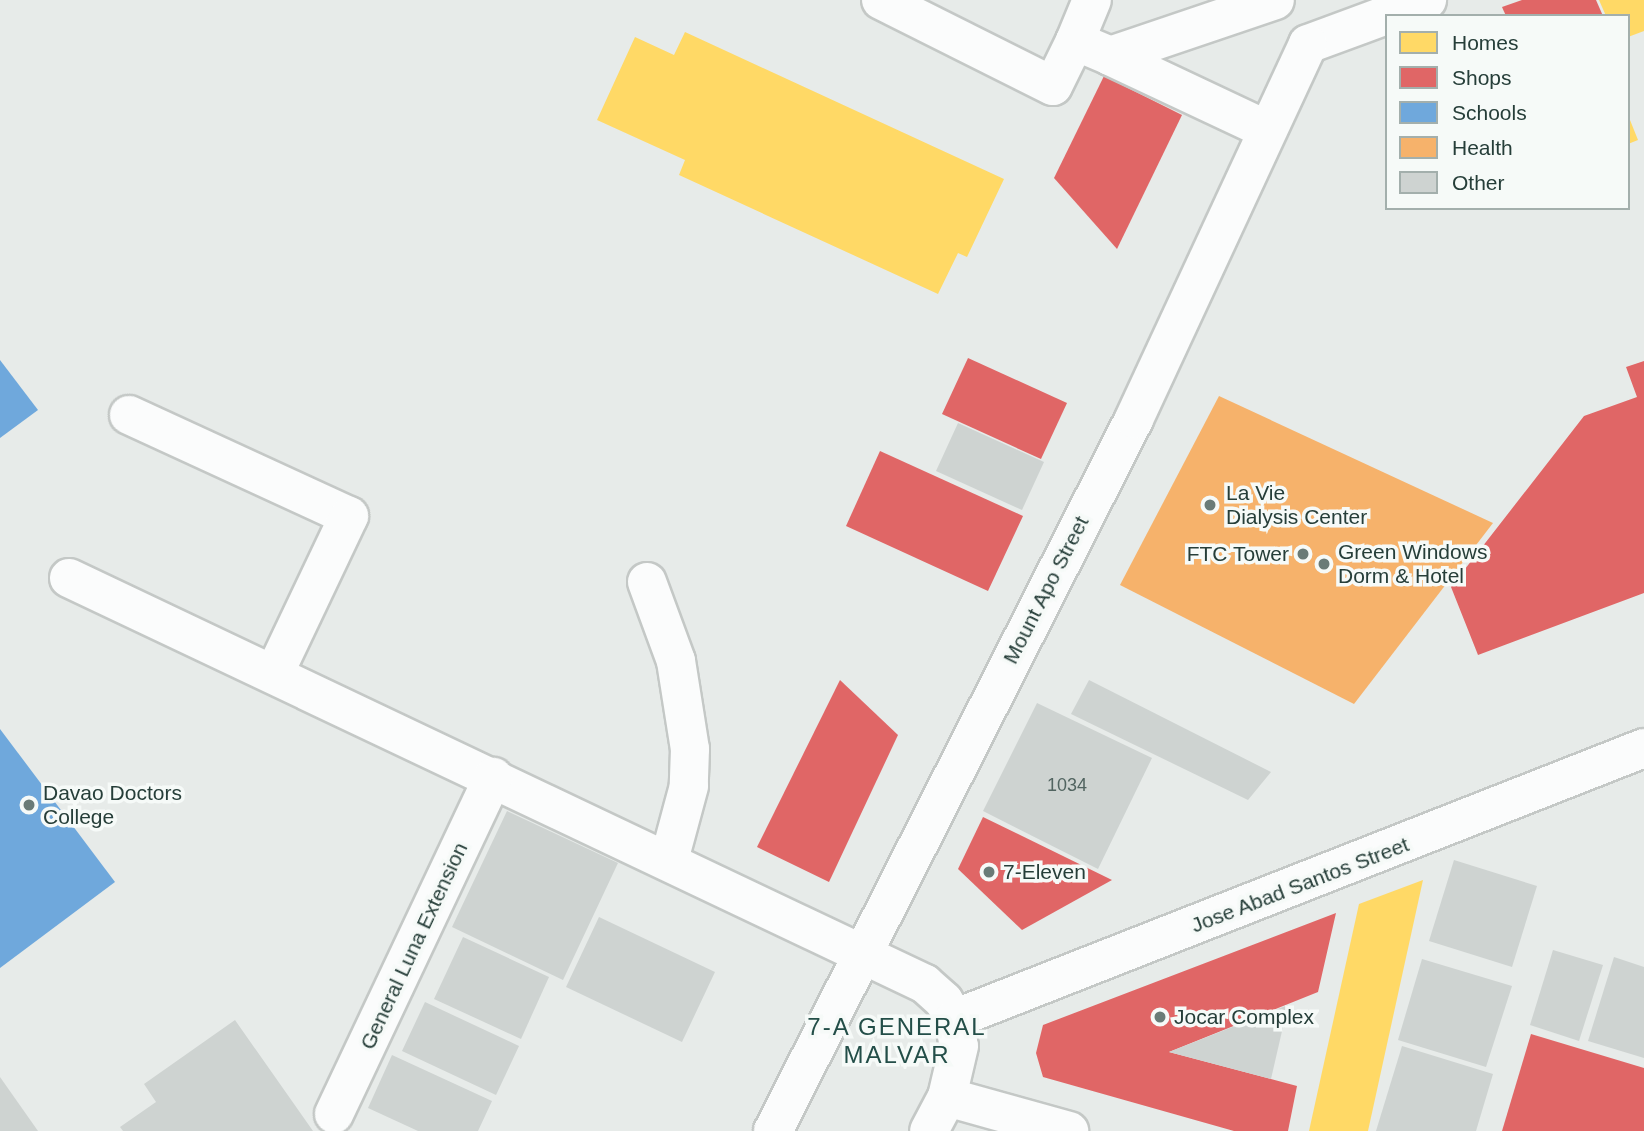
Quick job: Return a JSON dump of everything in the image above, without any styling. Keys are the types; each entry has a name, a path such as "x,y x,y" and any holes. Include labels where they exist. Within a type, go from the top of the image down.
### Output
{"street":[{"path":"881,0 1053,86 1092,0"},
{"path":"1110,56 1275,0"},
{"path":"1292,0 1308,44 1385,16"},
{"path":"1389,14 1427,0"},
{"path":"1075,41 1267,131"},
{"name":"Mount Apo Street","path":"774,1131 1134,419 1308,44"},
{"path":"130,415 349,516 274,674"},
{"path":"69,578 863,951 925,984 944,1000 954,1019 959,1045 947,1097 929,1131"},
{"path":"647,582 676,661 690,749 689,786 669,860"},
{"name":"Jose Abad Santos Street","path":"954,1019 1644,748"},
{"name":"General Luna Extension","path":"334,1114 494,777"},
{"path":"947,1097 1069,1131"}],"building: Homes":[{"path":"1599,0 1644,0 1644,31 1630,36 1630,14 1605,14"},
{"path":"685,32 1004,179 967,257 958,253 938,294 679,175 685,160 597,120 635,37 674,55"},
{"path":"1630,120 1638,140 1630,143"},
{"path":"1423,880 1368,1131 1309,1131 1359,904"}],"building: Shops":[{"path":"1522,0 1596,0 1602,14 1505,14 1502,7"},
{"path":"1104,76 1182,115 1117,249 1054,178"},
{"path":"968,358 1067,403 1041,459 942,414"},
{"path":"1644,361 1644,593 1478,655 1451,587 1584,416 1637,397 1626,367"},
{"path":"880,451 1023,516 988,591 846,526"},
{"path":"840,680 898,735 829,882 757,847"},
{"path":"983,817 1112,880 1022,930 958,869"},
{"name":"Jocar Complex","path":"1336,913 1318,992 1169,1052 1297,1086 1288,1131 1234,1131 1043,1077 1036,1053 1043,1025"},
{"path":"1531,1034 1644,1068 1644,1131 1502,1131"}],"building: Schools":[{"path":"0,360 38,410 0,438"},
{"name":"Davao Doctors College","path":"0,729 115,882 0,968"}],"building: Health":[{"name":"FTC Tower","path":"1219,396 1493,523 1354,704 1120,585"}],"building: Other":[{"path":"958,423 1044,462 1022,510 936,471"},
{"path":"1089,680 1271,772 1248,800 1071,714"},
{"path":"1037,703 1152,758 1098,869 983,811"},
{"path":"507,811 618,863 563,980 452,927"},
{"path":"1454,860 1537,886 1512,967 1429,941"},
{"path":"599,917 715,972 682,1042 566,987"},
{"path":"463,937 549,977 521,1039 434,999"},
{"path":"1553,950 1603,965 1579,1041 1530,1025"},
{"path":"1614,957 1644,967 1644,1058 1588,1041"},
{"path":"1422,959 1512,986 1486,1067 1398,1040"},
{"path":"425,1002 519,1046 496,1095 402,1051"},
{"path":"1288,1005 1271,1079 1169,1052"},
{"path":"235,1020 313,1131 123,1131 120,1127 156,1102 144,1084"},
{"path":"1402,1046 1493,1074 1476,1131 1376,1131"},
{"path":"392,1055 492,1101 478,1131 418,1131 368,1108"},
{"path":"0,1077 38,1131 0,1131"}],"place":[{"name":"La Vie Dialysis Center","path":"1210,505"},
{"name":"FTC Tower","path":"1303,554"},
{"name":"Green Windows Dorm & Hotel","path":"1324,564"},
{"name":"Davao Doctors College","path":"29,805"},
{"name":"7-Eleven","path":"989,872"},
{"name":"Jocar Complex","path":"1160,1017"}],"district":[{"name":"7-A GENERAL MALVAR","path":"897,1041"}]}
